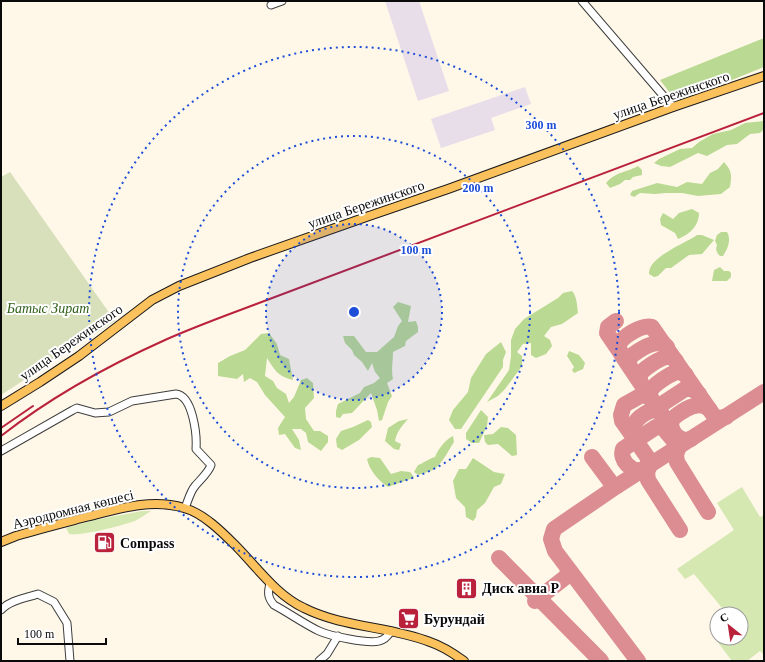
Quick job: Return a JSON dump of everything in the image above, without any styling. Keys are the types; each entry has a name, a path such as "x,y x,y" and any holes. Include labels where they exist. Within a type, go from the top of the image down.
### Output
{"main road":[{"name":"улица Бережинского","path":"1,406 79,356 152,300 179,286 265,253 448,189 673,107 764,76"},
{"name":"Аэродромная көшесі","path":"2,541 132,505 157,503 185,508 216,526 270,583 289,600 304,608 340,622 391,631 430,642 452,652 464,661"}],"street":[{"path":"271,5 282,1"},
{"path":"582,1 673,107"},
{"path":"1,451 77,408 95,413 109,412 132,401 176,394 181,395 186,400 190,408 197,437 196,449 211,465 210,470 193,488 185,508"},
{"path":"270,583 268,593 269,599 274,605 320,632 370,642 380,641 387,637 391,631"},
{"path":"1,610 17,600 38,594 54,602 67,623 70,661"},
{"path":"319,661 327,654 338,636"}],"shaded area":[{"path":"385,1 419,1 449,91 418,101"},
{"path":"525,87 531,104 491,118 495,130 441,148 431,119"}],"green space":[{"path":"764,38 764,67 677,102 660,80"},
{"path":"764,121 764,129 760,133 750,134 737,144 727,145 707,156 698,153 670,167 661,166 654,163 680,149 692,148 713,134 731,130 745,123"},
{"path":"724,162 729,168 731,179 730,187 721,194 698,196 682,193 640,193 634,197 630,195 632,191 657,183 677,187 687,182 702,184 710,173 718,169"},
{"path":"638,166 642,170 642,175 633,177 630,180 625,180 610,188 606,183 618,174"},
{"name":"Батыс Зират","path":"10,172 115,321 1,395 1,177"},
{"path":"692,209 699,213 699,218 696,226 682,237 678,239 675,233 661,225 660,219 663,213 673,219 679,213"},
{"path":"721,232 727,232 729,238 727,248 723,256 720,256 717,253 717,245 715,241 717,235"},
{"path":"697,235 702,235 714,240 702,254 689,255 671,268 666,268 658,276 654,277 649,274 650,268 660,257"},
{"path":"720,267 724,271 729,271 731,273 731,277 727,281 712,281 714,270"},
{"path":"572,291 576,298 578,313 562,324 551,327 544,336 550,340 552,346 546,354 536,358 531,355 531,343 523,344 517,352 522,356 522,366 505,389 498,396 487,402 509,370 511,340 515,329 524,319 558,298 563,293"},
{"path":"398,302 411,306 408,322 416,321 418,332 406,341 405,346 393,352 393,379 387,383 392,396 388,402 382,420 379,421 371,393 352,413 343,414 340,418 336,417 338,404 360,393 364,387 374,383 380,378 375,372 372,363 368,371 345,343 343,336 354,336 366,352 377,352 394,337 398,326 402,321 393,307"},
{"path":"269,333 277,344 280,355 289,359 293,380 284,377 277,372 267,358 265,376 273,381 277,388 286,394 289,403 294,397 301,380 307,378 313,383 314,398 305,408 306,419 314,431 320,431 328,436 328,442 321,451 308,442 306,433 301,429 292,429 299,440 301,450 295,448 285,434 279,435 278,428 285,417 265,395 257,382 250,378 244,382 243,374 237,379 218,376 218,363 245,350 261,334"},
{"path":"501,342 506,352 503,360 503,367 461,429 455,429 449,420 453,410 468,392 471,378 486,354"},
{"path":"569,351 579,355 585,363 583,369 574,373 572,370 574,367 567,356"},
{"path":"481,410 488,417 487,426 479,443 472,443 466,439 466,433"},
{"path":"408,419 396,437 395,441 401,444 399,450 394,449 385,441 388,428 399,421"},
{"path":"368,420 371,422 372,427 359,440 342,450 337,447 336,439 341,431"},
{"path":"501,427 508,428 516,435 517,455 512,456 498,444 488,445 485,442 484,435 493,434"},
{"path":"453,436 454,442 437,467 431,471 418,475 414,472 418,465 435,457 442,445"},
{"path":"371,457 380,458 391,474 401,471 410,472 414,477 388,487 381,482 372,471 367,459"},
{"path":"473,458 494,472 505,474 501,484 494,487 485,503 477,510 476,517 473,521 466,517 465,507 456,498 453,481 459,469 466,469"},
{"path":"742,487 760,517 764,515 764,655 760,651 747,661 732,661 721,646 749,646 749,606 720,606 694,574 685,579 677,569 734,530 717,503"},
{"path":"142,511 151,511 135,521 102,530 82,534 69,534 66,528 94,520"}],"taxiway":[{"path":"616,321 608,327 607,333 622,355"},
{"path":"691,439 682,439 674,433 623,357 618,346 627,335 643,327 652,327 714,416 718,418 726,417"},
{"path":"630,367 630,357 643,348 658,343 667,347"},
{"path":"641,383 639,376 643,370 652,364 668,357 676,361"},
{"path":"651,399 651,389 662,380 677,372 686,375"},
{"path":"662,415 660,410 662,404 685,389 692,389 699,394"},
{"path":"638,661 555,551 551,539 554,529 617,486 764,392"},
{"path":"645,469 648,463 648,458 622,421 621,415 624,405 640,396 645,395 651,399"},
{"path":"673,431 671,426 672,419 680,413 690,407 700,405 709,409"},
{"path":"633,436 633,427 637,420 644,414 653,410 659,411 662,415"},
{"path":"642,470 634,469 624,461 622,453 623,449 656,427 663,428 673,440"},
{"path":"679,446 676,455 677,462 708,512"},
{"path":"592,457 612,484 617,486"},
{"path":"650,465 647,472 648,480 680,530"},
{"path":"499,558 601,661"},
{"path":"535,601 567,576 568,569"}],"railway":[{"path":"1,436 40,408 80,383 122,360 180,333 764,113"},
{"path":"1,428 33,406"}],"place":[{"name":"Compass","path":"104,543"},
{"name":"Диск авиа Р","path":"467,588"},
{"name":"Бурундай","path":"408,619"}]}
